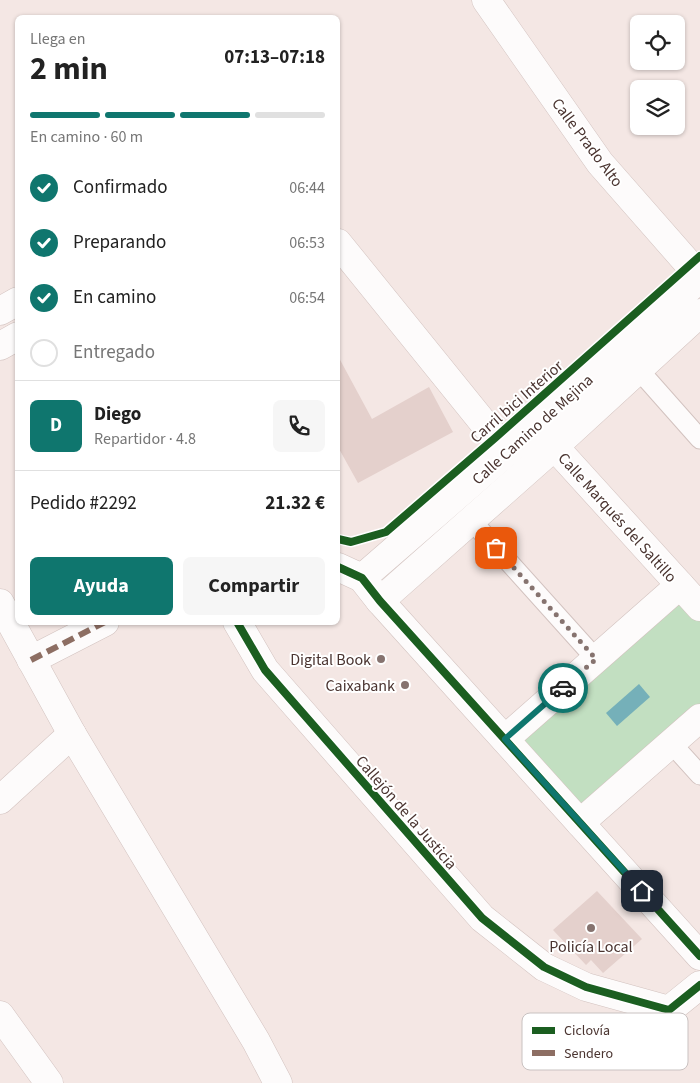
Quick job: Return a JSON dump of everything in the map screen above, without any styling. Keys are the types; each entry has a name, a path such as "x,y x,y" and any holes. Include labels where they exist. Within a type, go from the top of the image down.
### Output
{"street":[{"name":"Calle Prado Alto","path":"486,0 600,163 700,277"},
{"path":"340,245 507,452"},
{"name":"Calle Camino de Mejina","path":"350,573 507,452 700,277"},
{"path":"0,311 15,303"},
{"name":"Calle Camino de Mejina","path":"380,601 554,447 700,313"},
{"path":"0,346 15,338"},
{"name":"Calle Marqués del Saltillo","path":"536,427 700,607"},
{"path":"350,573 380,601 700,956"},
{"path":"505,739 680,585"},
{"path":"0,603 72,734 256,1041 278,1083"},
{"path":"31,660 99,625"},
{"name":"Callejón de la Justicia","path":"239,625 265,670 482,918 544,967 586,987 669,1010 700,985"},
{"path":"580,823 700,718"},
{"path":"0,800 72,734"},
{"path":"0,1015 49,1083"}],"lane":[{"path":"638,370 700,439"},
{"path":"471,520 596,659"},
{"path":"671,743 700,775"}],"green space":[{"path":"680,585 700,607 700,718 580,823 505,739"}],"water":[{"path":"639,684 650,697 617,726 606,713"}],"building":[{"path":"340,360 372,419 429,387 453,432 358,483 340,451"},
{"name":"Policía Local","path":"597,891 642,939 603,973 591,960 586,965 553,930"}],"marked path":[{"path":"31,660 99,625"}],"cycle path":[{"name":"Carril bici Interior","path":"340,539 351,542 386,532 700,256"},
{"path":"340,568 362,578 380,601 700,956"},
{"path":"239,625 265,670 482,918 544,967 586,987 669,1010 700,985"}],"way so far":[{"path":"496,548 596,659 563,688"}],"place":[{"name":"Digital Book","path":"381,659"},
{"name":"Caixabank","path":"405,685"},
{"name":"Policía Local","path":"591,928"}],"route":[{"path":"563,688 505,739 642,891"}]}
